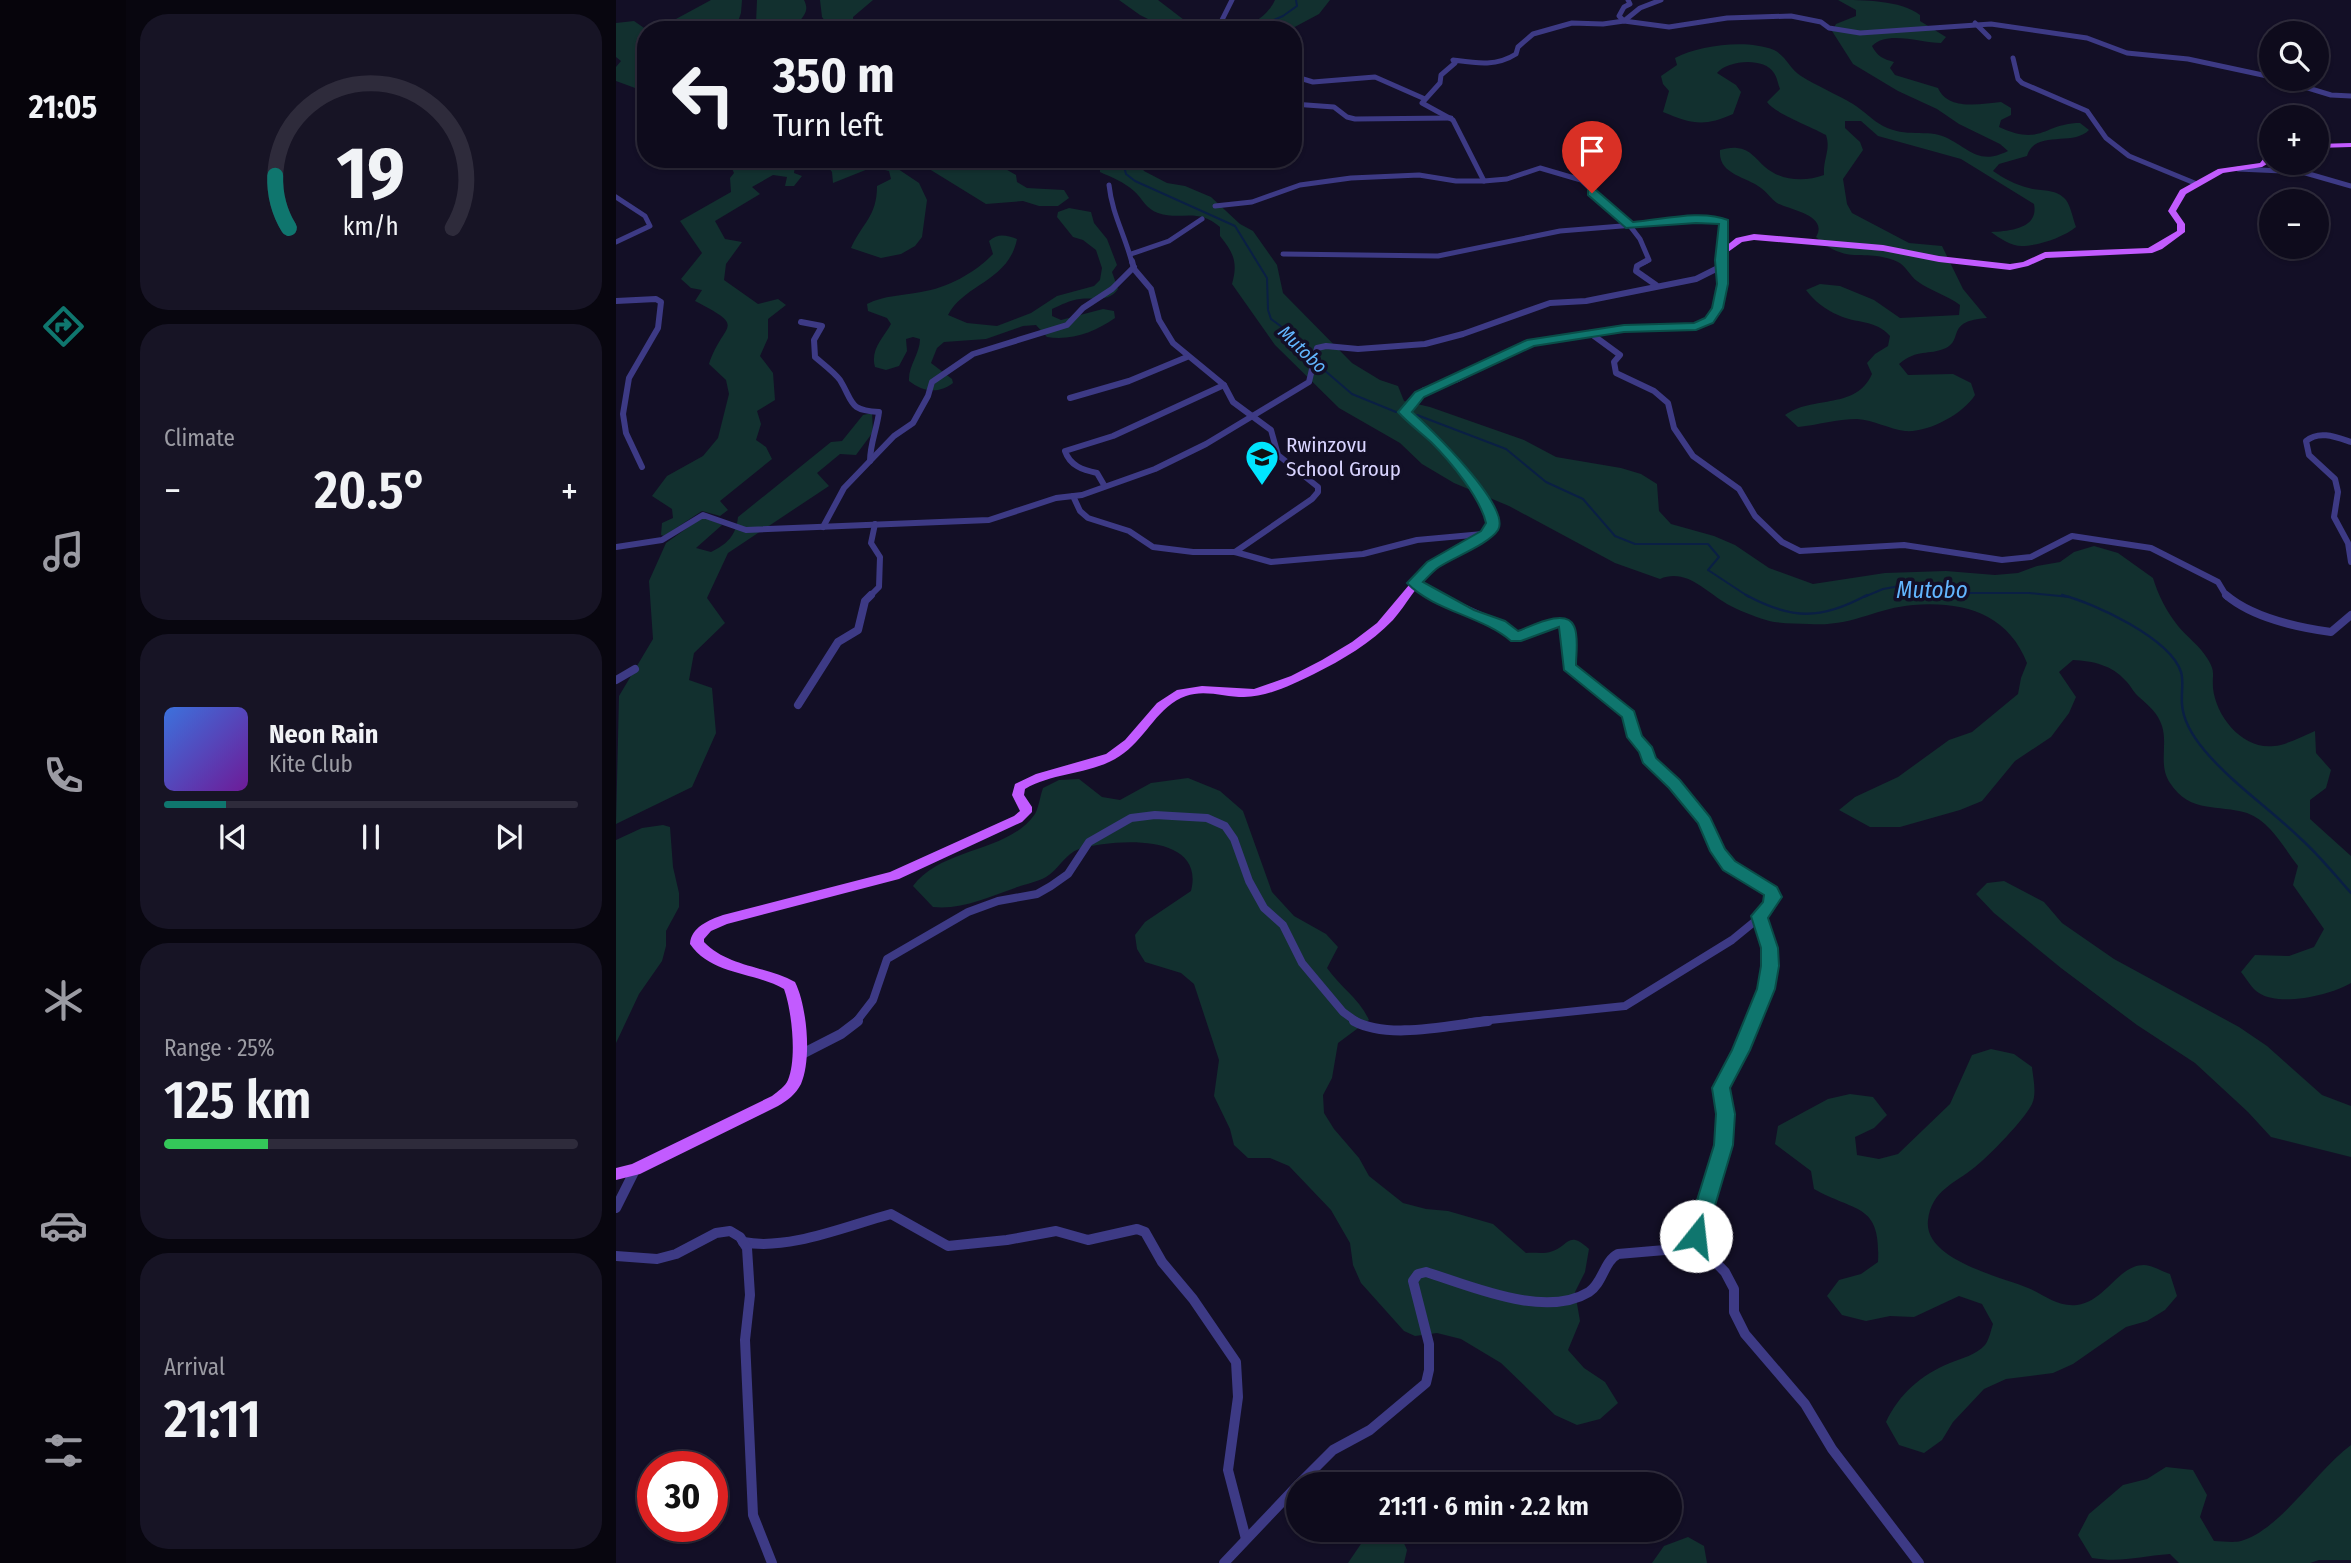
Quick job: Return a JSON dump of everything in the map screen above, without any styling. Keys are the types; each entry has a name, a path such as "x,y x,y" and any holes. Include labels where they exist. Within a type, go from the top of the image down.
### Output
{"main road":[{"path":"2329,146 2351,145"},
{"path":"616,1174 635,1170 781,1097 796,1081 798,1056 795,999 790,986 769,975 739,968 709,956 697,944 697,938 706,928 723,920 894,876 1007,824 1026,811 1017,791 1024,784 1101,761 1117,753 1166,701 1180,693 1202,690 1248,694 1263,691 1321,665 1380,626 1432,565 1486,534 1493,523 1490,512 1476,489 1436,440 1405,412 1425,390 1455,380 1526,344 1624,328 1696,327 1704,324 1718,308 1721,296 1720,267 1724,251 1739,240 1754,237 1883,248 1939,259 2010,267 2054,254 2149,250 2159,247 2181,232 2181,225 2172,211 2178,198 2225,169 2259,165"}],"street":[{"path":"1222,21 1232,0"},
{"path":"1624,21 1619,16 1624,6 1630,4 1628,0"},
{"path":"1624,21 1640,8 1661,0"},
{"path":"1484,181 1483,174 1451,118 1423,104 1425,99 1440,83 1440,75 1455,64 1453,60 1494,63 1508,60 1534,34 1572,23 1602,24 1624,21 1669,27 1727,18 1791,16 1821,22 1829,28 1860,33 1975,23 2087,38 2127,53 2188,59 2259,74"},
{"path":"1975,23 1989,37"},
{"path":"2012,58 2017,78 2023,84 2064,99 2089,113 2109,142 2131,157 2197,184"},
{"path":"1302,78 1319,82 1375,77 1385,79 1425,99"},
{"path":"2318,91 2351,96"},
{"path":"1302,105 1334,107 1355,119 1451,118"},
{"path":"1215,206 1252,202 1300,186 1351,178 1419,175 1456,181 1484,181 1507,179 1536,169 1573,176 1609,205 1640,239 1649,260 1637,266 1636,271 1656,285"},
{"path":"2225,169 2302,172 2351,186"},
{"path":"1109,185 1112,211 1131,254 1134,268 1151,289 1166,332 1187,357 1224,385 1233,401 1271,430 1278,455 1314,484 1318,492 1312,499 1235,552"},
{"path":"616,197 645,216 650,226 616,242"},
{"path":"1131,254 1147,251 1174,240 1202,219"},
{"path":"1283,254 1438,256 1525,237 1717,219 1724,222 1724,251"},
{"path":"616,547 662,540 703,514 746,530 984,521 1056,498 1073,496 1176,460 1312,379 1314,352 1317,348 1326,346 1359,349 1425,344 1464,334 1550,303 1586,301 1700,278 1720,267"},
{"path":"823,527 844,488 894,436 912,424 928,396 932,382 973,354 1067,325 1083,308 1112,289 1134,268"},
{"path":"616,301 656,299 661,302 658,328 629,378 623,414 626,433 642,467"},
{"path":"801,321 822,326 814,340 815,357 839,379 849,402 861,411 879,412 877,429 870,446 870,461"},
{"path":"1590,333 1596,339 1614,346 1620,355 1614,362 1616,373 1654,391 1668,403 1674,428 1693,456 1739,489 1755,516 1782,542 1800,551 1905,545 2002,560 2031,557 2072,536 2097,538 2151,548 2175,558 2218,582 2227,597 2249,610 2303,628 2331,632 2351,615"},
{"path":"1070,398 1113,387 1187,357"},
{"path":"1104,485 1097,473 1082,471 1065,451 1071,447 1092,445 1154,420 1224,385"},
{"path":"2351,442 2328,435 2312,436 2306,441 2309,455 2335,479 2338,492 2334,517 2348,543 2351,562"},
{"path":"1073,496 1080,511 1088,518 1129,531 1153,547 1235,552 1271,562 1363,554 1417,540 1486,534"},
{"path":"798,705 838,642 858,630 865,601 879,587 880,557 872,543 875,524"},
{"path":"798,1056 838,1036 864,1016 874,999 882,966 887,959 968,912 998,901 1037,894 1051,886 1068,874 1089,842 1131,818 1155,815 1207,818 1225,826 1234,839 1249,881 1264,908 1283,925 1302,962 1343,1012 1369,1028 1400,1030 1625,1006 1732,940 1770,905 1774,897 1771,891 1729,866 1718,851 1705,821 1675,784 1649,760 1647,751 1635,737 1629,715 1569,667 1567,626 1556,622 1516,637 1500,624 1469,613 1414,583"},
{"path":"616,680 635,669"},
{"path":"1696,1242 1723,1145 1725,1114 1721,1088 1741,1050 1766,989 1770,966 1769,948 1759,916"},
{"path":"616,1208 635,1170"},
{"path":"743,1242 763,1246 788,1242 891,1214 948,1245 957,1246 1056,1230 1088,1240 1136,1229 1145,1232 1162,1262 1193,1298 1236,1362 1238,1397 1228,1470 1246,1539"},
{"path":"616,1256 657,1259 677,1254 716,1233 730,1231 747,1248 750,1295 745,1340 752,1515 772,1563"},
{"path":"1311,1472 1333,1450 1370,1430 1426,1383 1431,1342 1416,1298 1413,1281 1418,1274 1426,1272 1492,1292 1553,1304 1574,1300 1592,1290 1612,1257 1618,1254 1665,1250 1696,1242"},
{"path":"1696,1242 1725,1272 1734,1289 1734,1312 1745,1334 1805,1404 1832,1449 1919,1563"},
{"path":"1224,1563 1286,1497"}],"green space":[{"path":"711,0 742,0 738,21 676,19"},
{"path":"757,0 804,0 806,4 806,11 800,21 756,21"},
{"path":"820,0 873,0 853,17 853,21 825,21"},
{"path":"1119,0 1158,0 1185,21 1152,21"},
{"path":"1275,0 1330,0 1319,14 1302,23 1256,21 1266,13"},
{"path":"1838,0 1902,6 1920,15 1920,21 1946,37 1941,43 1905,38 1878,41 1872,46 1881,57 1894,62 1890,68 1895,75 1938,88 1949,100 1957,103 1975,105 2001,102 2011,108 2011,115 2001,120 1999,127 2013,133 2034,135 2058,126 2080,123 2089,130 2082,135 2038,143 2031,148 2027,156 1999,164 1993,171 2019,185 2062,196 2069,206 2076,227 2050,240 2018,246 1991,232 2027,224 2032,219 2034,204 1961,159 1878,136 1861,121 1845,121 1845,128 1860,142 1863,150 1843,179 1847,204 1852,213 1909,243 1942,246 1963,289 1987,318 1960,326 1954,340 1946,348 1917,354 1899,364 1908,375 1953,374 1971,383 1975,395 1962,409 1944,421 1914,431 1899,430 1857,419 1798,427 1785,415 1796,409 1856,393 1872,374 1867,363 1888,346 1890,336 1872,324 1829,311 1806,290 1820,284 1840,286 1874,300 1900,318 1959,315 1960,305 1927,288 1898,262 1876,256 1847,254 1827,246 1816,237 1819,230 1813,218 1777,203 1761,188 1723,165 1720,150 1735,148 1749,152 1771,172 1786,178 1809,179 1824,175 1828,145 1826,135 1785,115 1767,102 1780,89 1769,68 1762,64 1746,62 1729,65 1717,73 1736,85 1741,92 1733,114 1714,121 1698,122 1663,112 1669,91 1661,76 1677,65 1675,58 1710,47 1751,45 1774,50 1801,76 1853,104 1879,124 1892,130 1945,137 1981,156 1989,157 2008,151 2000,144 1898,91 1853,64 1832,31 1836,24 1856,16 1856,10"},
{"path":"616,23 637,23 637,89 616,81 616,67 621,61 616,57"},
{"path":"732,168 795,168 794,173 802,176 794,186 785,186 787,177 773,175 752,187 760,194 715,221 725,239 742,242 726,264 724,280 758,304 778,299 786,305 768,319 768,338 760,356 773,373 775,400 757,411 761,424 756,440 766,447 772,459 720,501 728,510 720,516 702,511 664,536 661,535 662,523 673,518 672,509 652,496 667,476 703,456 718,438 729,394 726,380 709,364 728,327 727,322 695,301 702,290 691,288 681,279 702,253 680,221 731,192 730,178 734,173"},
{"path":"829,168 870,168 833,183"},
{"path":"877,168 896,168 919,183 927,200 922,237 915,246 901,254 881,258 851,248 872,213 877,186 891,179 889,171"},
{"path":"928,168 1004,168 1016,175 1017,182 1027,188 1064,190 1069,198 1058,206 1039,206 1023,201 986,204"},
{"path":"1100,168 1142,168 1167,183 1185,186 1211,197 1240,224 1253,231 1277,265 1283,293 1352,363 1380,380 1398,386 1404,401 1430,407 1524,440 1556,457 1641,474 1657,484 1659,511 1671,524 1735,545 1769,568 1813,584 1885,573 2018,573 2060,562 2074,552 2094,546 2118,553 2153,578 2170,615 2207,658 2213,670 2213,688 2219,710 2233,729 2252,743 2263,746 2284,744 2315,731 2316,753 2331,770 2326,788 2310,800 2310,819 2351,856 2351,983 2319,995 2279,999 2256,991 2249,983 2241,972 2255,955 2289,956 2314,947 2324,929 2293,885 2298,866 2276,836 2255,817 2236,810 2196,804 2178,793 2166,776 2164,733 2158,717 2115,671 2088,661 2073,660 2059,672 2076,697 2069,713 2051,737 2015,761 1982,801 1900,827 1870,827 1839,810 1855,797 1898,777 1949,740 1972,732 2018,694 2027,663 2019,646 1996,622 1966,609 1932,604 1899,607 1838,623 1782,623 1766,620 1727,604 1695,582 1678,576 1660,579 1615,563 1509,506 1454,483 1422,464 1400,443 1339,408 1275,345 1232,284 1234,258 1220,236 1220,227 1197,216 1167,215 1154,211 1130,188 1100,172"},
{"path":"1069,208 1091,212 1094,223 1107,239 1117,265 1112,272 1118,289 1106,298 1073,300 1052,309 1052,316 1061,320 1103,309 1114,311 1115,318 1091,331 1065,338 1047,337 1036,325 1023,326 986,339 944,342 937,348 931,363 952,379 953,383 942,389 920,388 909,381 920,339 906,339 907,351 899,366 886,370 875,367 874,355 891,324 887,318 868,311 867,304 887,297 931,290 960,279 993,254 989,241 996,237 1017,239 1012,253 996,273 964,296 948,315 967,323 997,326 1031,313 1057,296 1094,286 1100,280 1102,268 1096,250 1083,240 1073,237 1057,217 1058,212"},
{"path":"872,413 873,432 856,455 840,454 817,473 829,486 728,553 707,598 725,623 694,653 689,680 712,688 716,733 692,787 616,824 619,696 653,639 649,581 666,543 704,516 722,525 696,548 711,552 722,546 733,534 738,517 831,442 842,441 863,415"},
{"path":"1188,778 1220,791 1243,811 1272,892 1294,916 1326,934 1338,947 1327,968 1360,1005 1369,1020 1338,1043 1332,1078 1323,1095 1324,1113 1359,1158 1369,1176 1403,1203 1448,1211 1493,1224 1526,1253 1550,1252 1572,1240 1589,1249 1585,1272 1575,1292 1580,1321 1568,1350 1584,1368 1605,1382 1618,1403 1600,1419 1577,1425 1555,1415 1501,1363 1461,1339 1437,1333 1415,1336 1404,1331 1361,1283 1353,1265 1350,1243 1331,1210 1289,1166 1270,1158 1248,1158 1234,1145 1230,1129 1214,1096 1219,1060 1194,984 1181,973 1145,962 1137,949 1135,935 1145,922 1191,891 1192,872 1185,858 1171,849 1134,842 1079,849 1042,879 954,907 933,907 913,886 925,873 940,864 992,844 1023,827 1035,814 1043,788 1059,780 1079,779 1102,797 1120,800 1151,783"},
{"path":"663,825 670,827 679,907 666,931 662,961 639,994 616,1043 616,840 642,828"},
{"path":"2004,881 2044,902 2062,923 2114,959 2239,1027 2267,1046 2322,1095 2351,1106 2351,1157 2271,1137 2195,1063 2137,1025 2061,968 1994,913 1976,894 1987,883"},
{"path":"1991,1049 2014,1054 2032,1067 2032,1104 1997,1147 1934,1201 1928,1220 1930,1234 1938,1246 1966,1265 2063,1304 2077,1305 2087,1302 2127,1271 2144,1265 2170,1274 2177,1296 2165,1310 2147,1321 2126,1327 2073,1364 2053,1373 2006,1379 1984,1389 1953,1422 1942,1440 1924,1453 1899,1445 1886,1422 1891,1412 1904,1394 1920,1380 1985,1345 1993,1324 1982,1304 1959,1296 1914,1317 1890,1316 1866,1321 1842,1315 1827,1296 1839,1280 1861,1274 1878,1262 1875,1229 1863,1212 1814,1189 1811,1171 1775,1144 1778,1126 1828,1099 1850,1094 1873,1097 1887,1115 1874,1128 1855,1137 1857,1155 1879,1159 1898,1154 1950,1104 1972,1055"},
{"path":"2351,1445 2351,1560 2319,1560 2310,1563 2179,1563 2170,1554 2122,1559 2092,1558 2078,1535 2089,1514 2123,1485 2147,1479 2166,1467 2193,1470 2207,1495 2200,1517 2214,1541 2241,1541 2270,1525"},
{"path":"1688,1537 1704,1546 1707,1563 1652,1563 1664,1546 1682,1542 1682,1539"},
{"path":"1362,1542 1403,1542 1407,1550 1404,1563 1348,1563"}],"waterway":[{"name":"Mutobo","path":"1271,21 1297,6 1296,0"},
{"name":"Mutobo","path":"1124,168 1126,174 1135,181 1235,226 1267,278 1268,310 1271,319 1294,336 1314,357"},
{"name":"Mutobo","path":"1316,363 1352,394 1396,412"},
{"name":"Mutobo","path":"1417,415 1506,449 1546,482 1583,499 1615,536 1635,544 1708,544 1719,557 1708,570 1749,597"},
{"name":"Mutobo","path":"1864,597 1900,586 1965,593 2029,593 2068,597"},
{"name":"Mutobo","path":"1746,595 1778,609 1806,614 1835,609 1867,595"},
{"name":"Mutobo","path":"2062,595 2068,597"},
{"name":"Mutobo","path":"2068,597 2129,624 2147,635 2174,659 2181,672 2184,717 2201,746 2227,774 2307,844 2351,893"}],"place":[{"name":"Rwinzovu School Group","path":"1262,487"}],"route":[{"path":"1592,193 1630,226 1696,219 1717,219 1724,222 1722,284 1718,308 1709,321 1696,327 1624,328 1531,342 1419,395 1405,412 1436,440 1476,489 1490,512 1493,523 1486,534 1432,565 1414,583 1469,613 1500,624 1516,637 1556,622 1564,623 1567,626 1569,667 1629,715 1635,737 1647,751 1649,760 1675,784 1705,821 1718,851 1729,866 1771,891 1774,897 1759,916 1769,948 1770,966 1766,989 1747,1029 1741,1050 1721,1088 1726,1127 1723,1145 1696,1236"}]}
